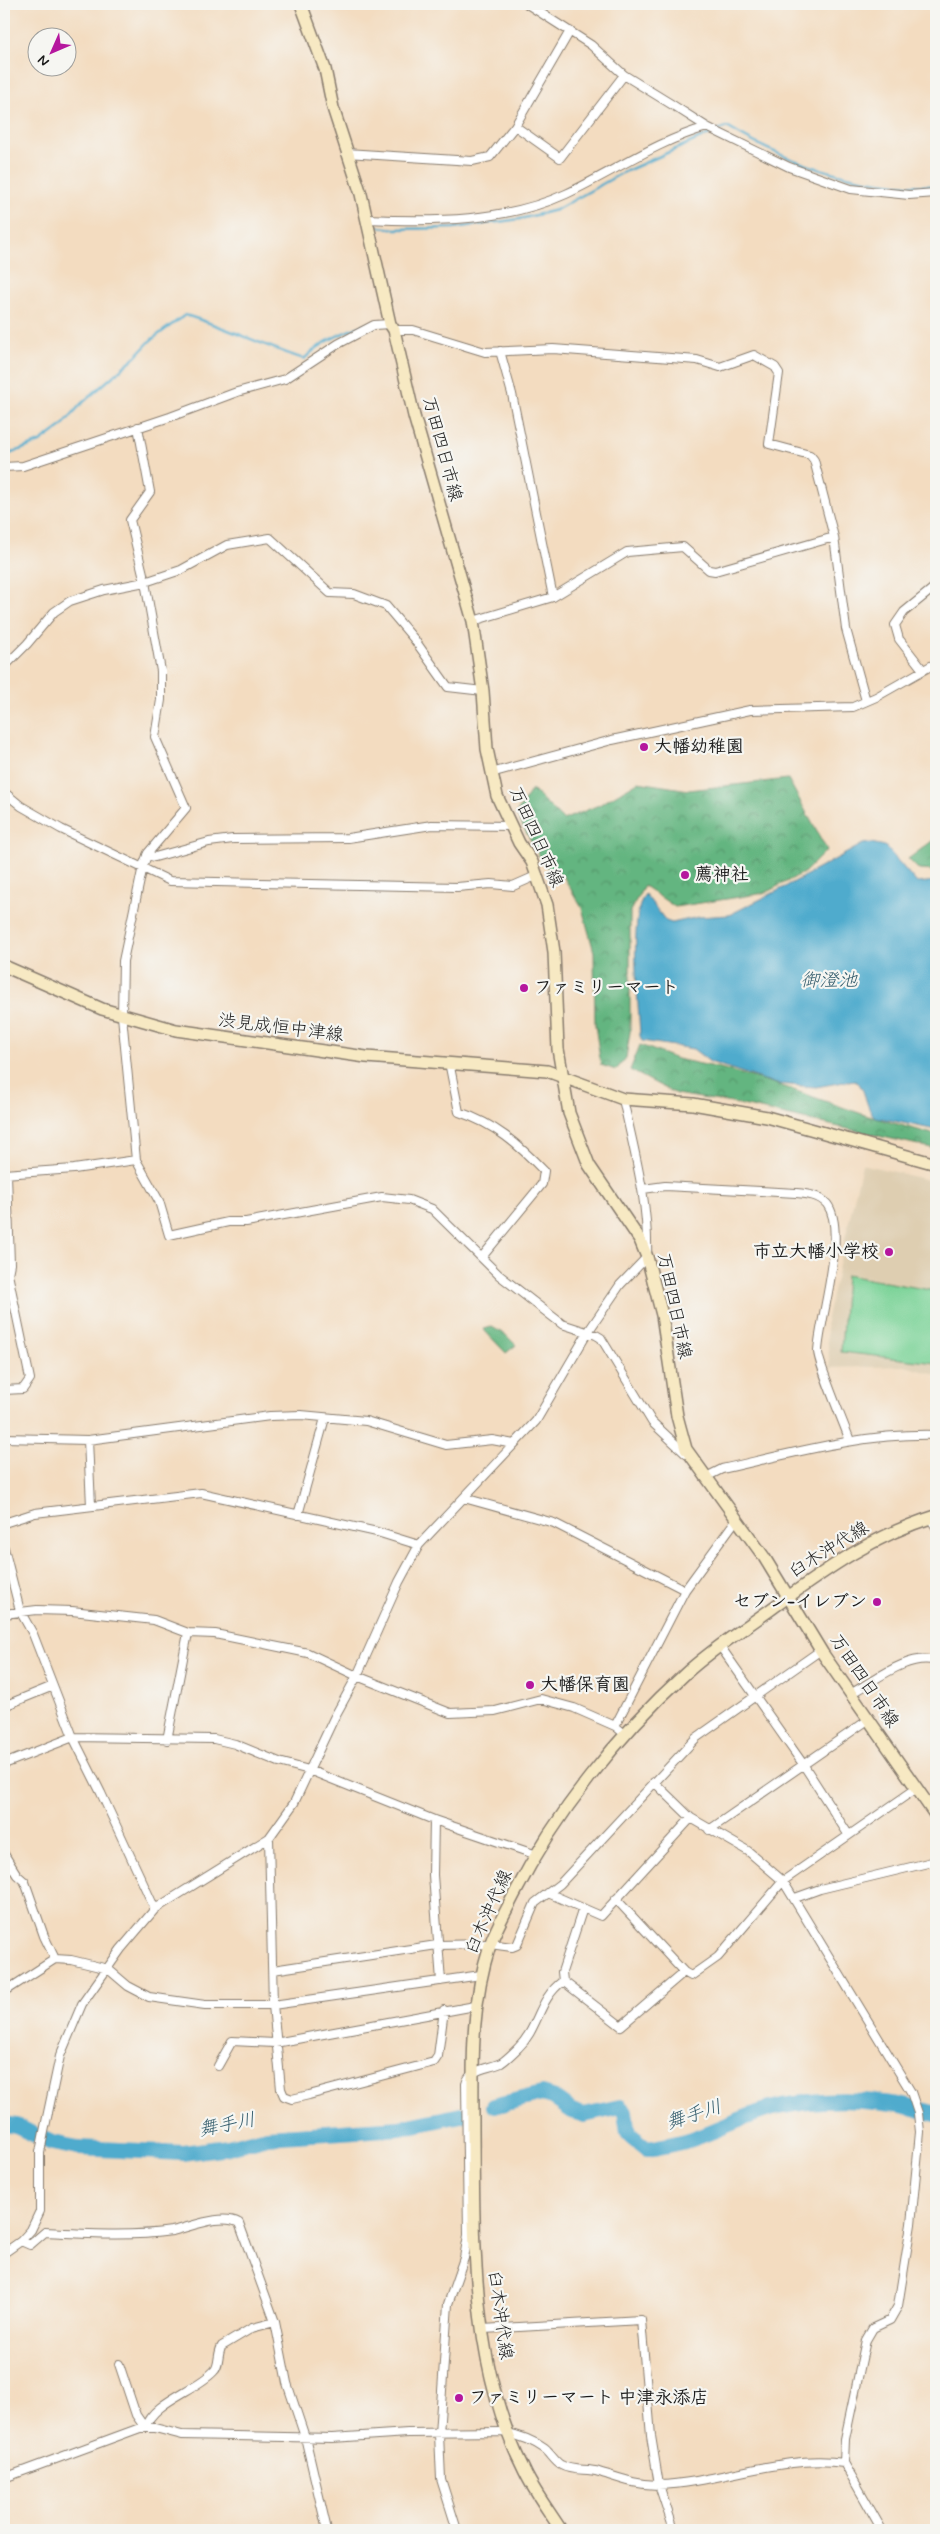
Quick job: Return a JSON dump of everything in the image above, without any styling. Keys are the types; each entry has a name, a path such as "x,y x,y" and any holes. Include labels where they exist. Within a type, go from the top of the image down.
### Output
{"main road":[{"name":"万田四日市線","path":"301,4 325,69 333,108 346,153 361,194 414,416 473,620 483,691 491,772 497,796 510,826 538,875 550,923 558,1049 569,1113 579,1143 600,1182 640,1240 647,1258 662,1316 677,1416 690,1457 789,1596 850,1694 936,1816"},
{"name":"渋見成恒中津線","path":"5,969 122,1016 208,1036 366,1057 547,1071 623,1099 693,1104 767,1117 936,1164"},
{"name":"臼木沖代線","path":"561,2530 525,2474 508,2433 497,2398 482,2329 474,2248 472,2074 475,2006 490,1944 523,1878 563,1814 626,1735 685,1674 789,1596 861,1547 934,1520"}],"street":[{"path":"528,4 591,45 624,75 708,127 789,167 851,189 909,195 936,193"},
{"path":"346,153 472,161 490,157 515,126 570,31"},
{"path":"515,126 560,158 624,75"},
{"path":"367,219 406,221 483,217 538,206 567,194 644,153 708,127"},
{"path":"4,467 23,466 237,392 285,379 338,344 374,325 413,330 486,352 553,348 697,360 720,367 754,354 770,363 779,373 769,444 810,455 814,460 834,537 846,629 866,701"},
{"path":"500,351 512,394 553,597"},
{"path":"138,427 150,492 130,520 145,582 161,671 162,700 155,737 186,808 147,855 143,866 122,961 122,1016 136,1160 159,1201 169,1235 228,1222 246,1222 382,1197 410,1200 432,1209 499,1275 562,1324 601,1338 652,1422 690,1457"},
{"path":"473,620 553,597 627,552 683,547 709,570 715,572 834,537"},
{"path":"4,667 27,644 54,612 70,601 104,590 145,582 181,570 227,545 270,538 330,593 354,594 386,606 414,639 448,687 483,691"},
{"path":"923,670 899,638 895,625 904,612 936,586"},
{"path":"491,772 612,740 750,710 781,708 838,709 853,707 936,663"},
{"path":"4,792 21,806 61,829 143,866 170,881 247,884 513,886 538,875"},
{"path":"147,855 155,857 209,842 233,839 348,838 432,825 510,826"},
{"path":"449,1062 459,1112 498,1128 522,1148 544,1171 542,1184 482,1257"},
{"path":"4,2253 21,2241 31,2230 40,2212 40,2152 60,2056 82,2004 154,1909 270,1838 294,1803 357,1676 399,1582 419,1545 536,1421 588,1332 620,1285 647,1258 648,1223 623,1099"},
{"path":"4,1390 23,1389 30,1379 8,1274 10,1264 5,1174 74,1170 136,1160"},
{"path":"642,1189 665,1186 796,1193 813,1195 826,1203 834,1217 832,1274 817,1353 850,1441"},
{"path":"4,1438 88,1440 270,1416 366,1422 446,1445 492,1440 514,1444"},
{"path":"298,1515 325,1418"},
{"path":"706,1477 722,1469 850,1441 881,1436 936,1435"},
{"path":"88,1440 91,1506"},
{"path":"4,1523 35,1513 201,1493 377,1532 419,1545"},
{"path":"464,1498 554,1523 685,1590"},
{"path":"615,1726 685,1590 736,1520"},
{"path":"4,1548 20,1611 32,1634 73,1737 102,1793 154,1909"},
{"path":"4,1614 20,1611 72,1611 154,1620 188,1633 215,1634 308,1653 357,1676 450,1713 495,1711 541,1699 574,1708 615,1726 626,1735"},
{"path":"167,1740 188,1633"},
{"path":"720,1646 803,1764 848,1834"},
{"path":"273,1970 437,1945 490,1944 512,1947 517,1945 535,1903 560,1884 696,1738 821,1650"},
{"path":"850,1694 909,1661 927,1658 936,1661"},
{"path":"4,1706 53,1686"},
{"path":"709,1830 868,1720"},
{"path":"4,1764 73,1737 167,1740 197,1738 214,1740 235,1744 279,1762 309,1770 434,1820 537,1855"},
{"path":"654,1782 691,1818 748,1851 783,1881 911,2092 918,2113 920,2132 911,2224 898,2306 890,2320 873,2328 866,2340 844,2439 844,2462 882,2530"},
{"path":"616,1899 684,1972 691,1976 718,1957 783,1881 848,1834 917,1788"},
{"path":"548,1893 601,1916 691,1818"},
{"path":"434,1820 432,1875 440,1981"},
{"path":"270,1838 275,2043 281,2089 284,2096 292,2099 353,2085 434,2062 438,2056 444,2010"},
{"path":"4,1854 17,1875 25,1882 54,1959"},
{"path":"795,1898 820,1889 936,1861"},
{"path":"583,1908 562,1972 563,1981 621,2026 684,1972"},
{"path":"4,1992 54,1959 71,1960 108,1968 128,1986 149,1997 205,2005 273,2005 481,1975"},
{"path":"457,2530 441,2479 439,2434 441,2373 448,2304 464,2258 468,2235 466,2084 472,2074 502,2062 522,2044 530,2033 544,2000 563,1981"},
{"path":"218,2066 232,2041 275,2043 444,2010 475,2006"},
{"path":"21,2241 30,2245 45,2232 85,2234 170,2231 221,2220 234,2220 242,2228 275,2322 287,2383 305,2437 327,2530"},
{"path":"482,2329 641,2320 651,2436 659,2485 674,2530"},
{"path":"145,2428 147,2421 156,2412 214,2372 222,2346 252,2328 275,2322"},
{"path":"119,2364 136,2415 145,2428"},
{"path":"4,2478 28,2471 120,2434 145,2428 182,2434 360,2438 408,2433 508,2433 517,2434 544,2448 561,2465 568,2468 597,2471 634,2483 659,2485 791,2464 828,2460 844,2462"}],"shaded area":[{"name":"市立大幡小学校","path":"862,1164 936,1182 936,1375 905,1366 830,1368 826,1322"}],"green space":[{"path":"788,779 827,850 805,872 765,893 675,907 644,886 630,911 630,1032 626,1058 616,1070 601,1065 595,1025 594,952 582,908 563,876 545,866 516,814 532,789 563,820 599,805 638,782 689,790"},
{"path":"936,838 936,871 919,870 908,859"},
{"path":"640,1045 677,1059 720,1068 779,1085 865,1115 936,1135 936,1149 738,1104 676,1094 630,1070"},
{"path":"846,1275 936,1291 936,1363 841,1352"},
{"path":"492,1327 506,1335 516,1345 506,1353 483,1329"}],"water":[{"name":"御澄池","path":"871,843 885,846 917,883 936,881 936,1130 875,1117 871,1113 862,1088 855,1080 816,1087 777,1084 710,1062 693,1049 642,1041 640,1036 636,941 640,905 645,894 666,921 672,923 699,917 729,915 863,844"}],"waterway":[{"path":"719,130 727,127 776,153 802,163 854,178 909,185 936,186"},
{"path":"373,226 394,229 454,228 520,219 556,210 622,173 712,133"},
{"path":"4,456 40,442 62,426 81,404 136,356 151,340 185,315 304,359 334,337 369,324"},
{"name":"舞手川","path":"494,2106 542,2094 552,2097 572,2111 584,2115 620,2107 625,2112 628,2134 647,2149 687,2141 753,2115 794,2104 855,2100 896,2105 936,2114"},
{"name":"舞手川","path":"4,2124 16,2126 52,2143 78,2148 183,2153 228,2147 267,2137 400,2128 461,2115"}],"place":[{"name":"大幡幼稚園","path":"644,747"},
{"name":"薦神社","path":"685,875"},
{"name":"ファミリーマート","path":"524,988"},
{"name":"市立大幡小学校","path":"889,1252"},
{"name":"セブン-イレブン","path":"877,1602"},
{"name":"大幡保育園","path":"530,1685"},
{"name":"ファミリーマート 中津永添店","path":"459,2398"}]}
